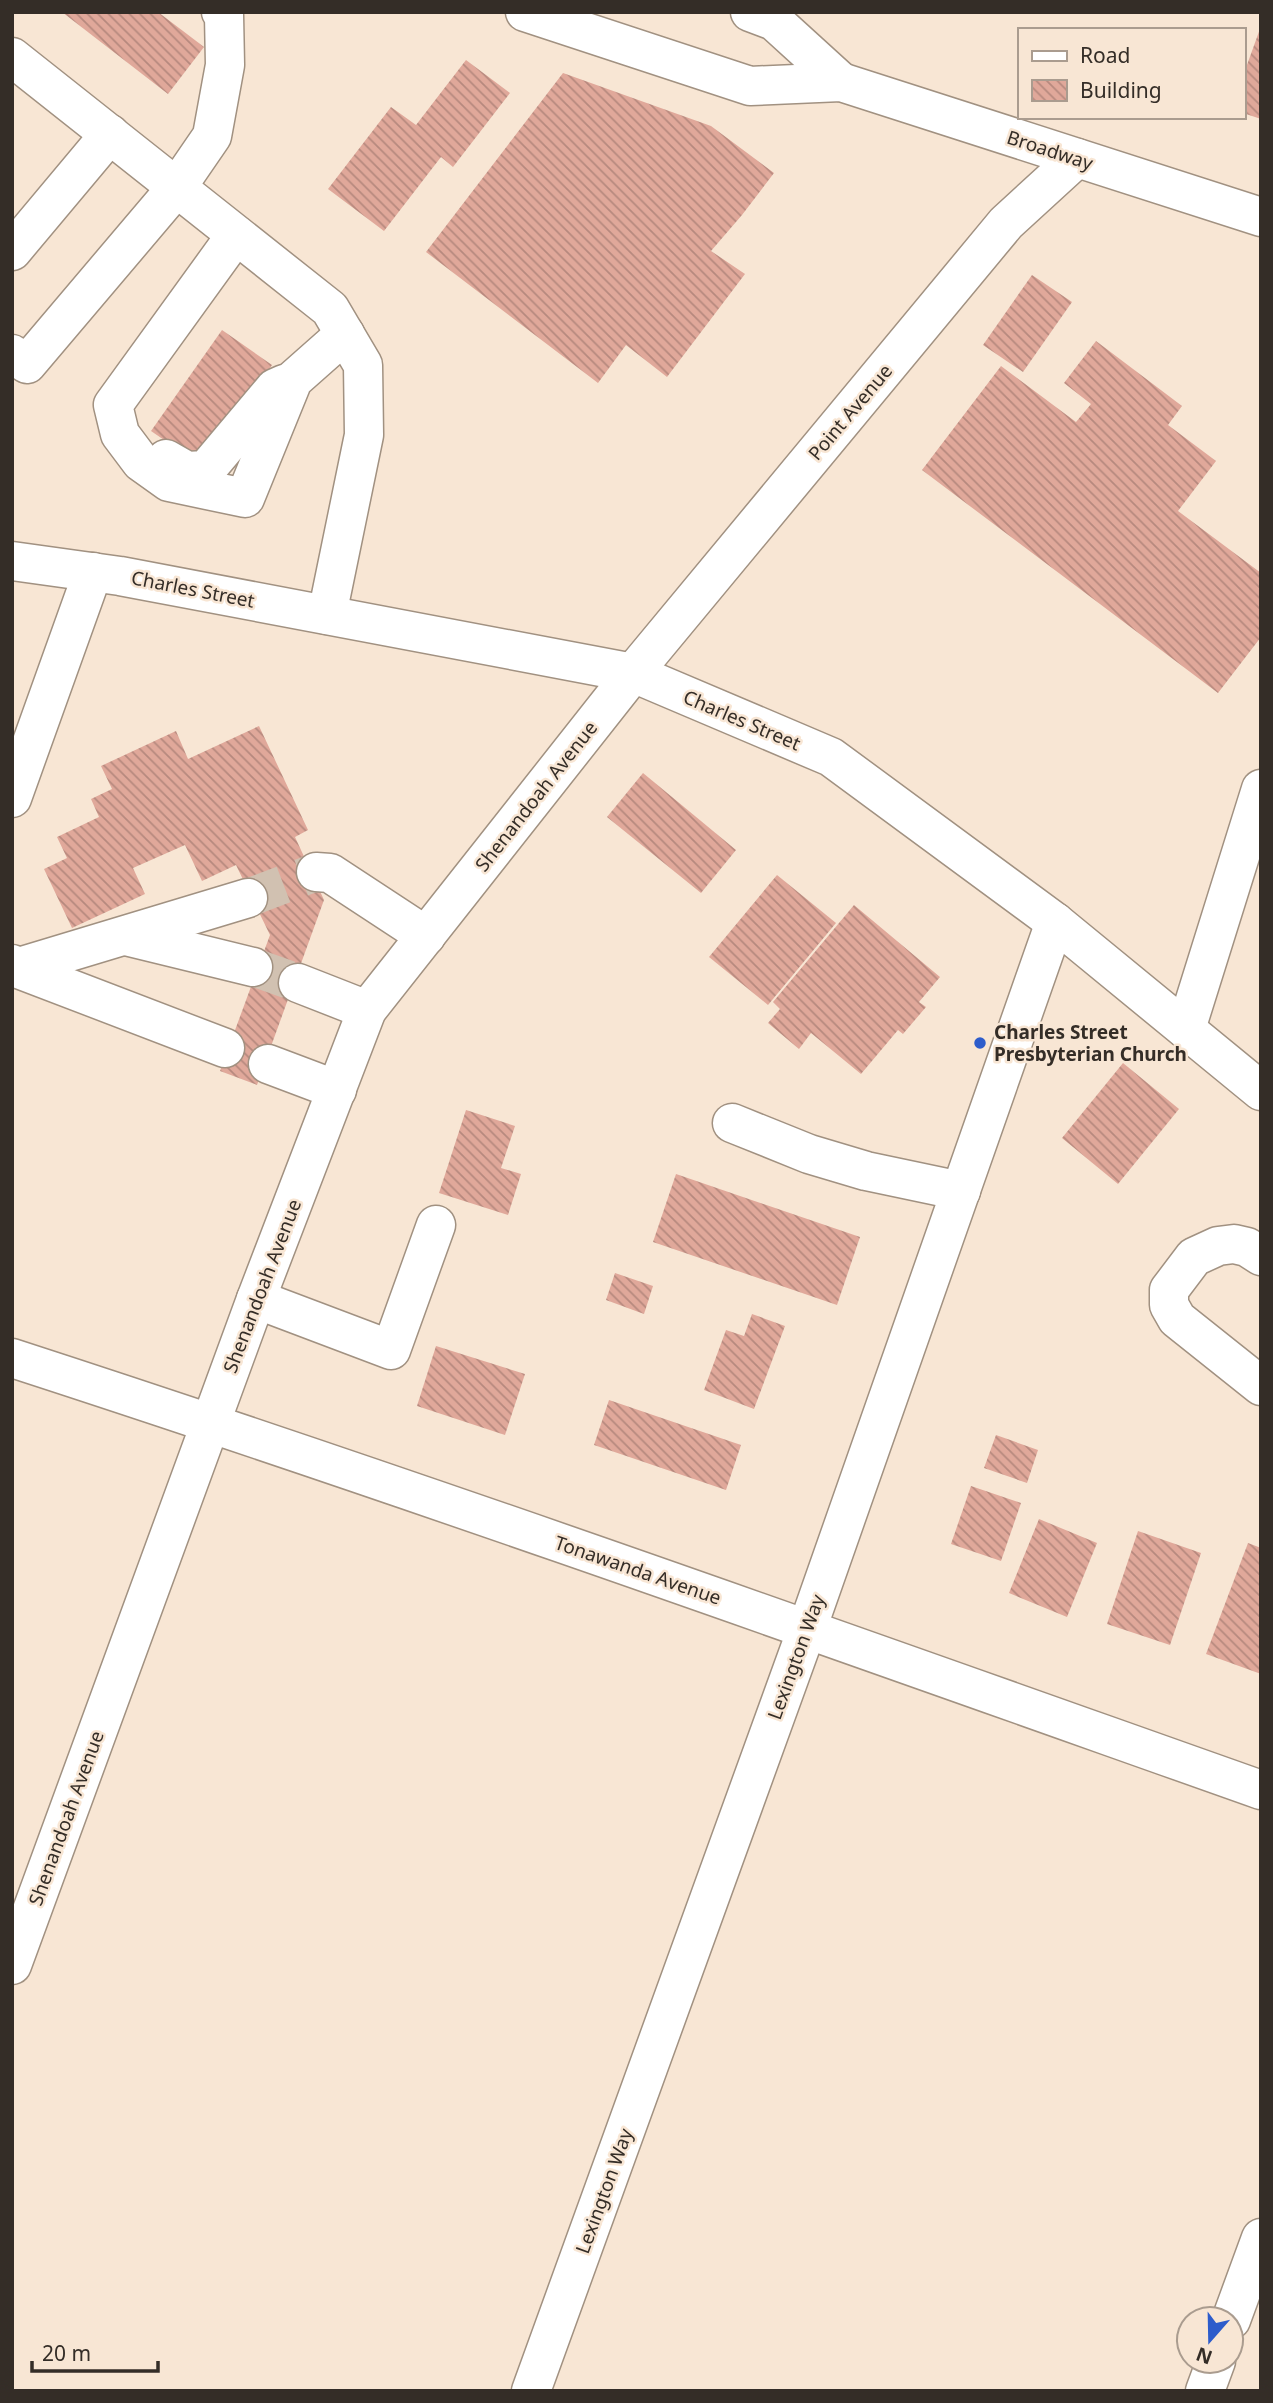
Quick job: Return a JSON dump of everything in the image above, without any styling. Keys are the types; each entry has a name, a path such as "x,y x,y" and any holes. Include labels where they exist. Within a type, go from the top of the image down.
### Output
{"street":[{"path":"12,354 27,364 177,187 212,136 225,65 221,12"},
{"name":"Broadway","path":"525,12 750,86 841,82 1261,216"},
{"name":"Broadway","path":"750,12 774,21 841,82"},
{"path":"12,57 330,309 363,365 364,435 327,615"},
{"path":"12,251 110,134"},
{"name":"Point Avenue","path":"633,673 1006,223 1077,159"},
{"path":"236,235 113,405 120,434 141,462 169,482 245,498 293,380 345,334"},
{"name":"Charles Street","path":"12,561 107,574 633,673 831,757 1055,922 1261,1091"},
{"path":"12,798 107,574"},
{"name":"Shenandoah Avenue","path":"12,1965 256,1299 367,1010 633,673"},
{"path":"1186,1029 1261,789"},
{"path":"316,872 330,873 426,936"},
{"path":"14,966 248,898"},
{"name":"Lexington Way","path":"531,2391 807,1629 1055,922"},
{"path":"124,935 253,967"},
{"path":"14,966 225,1048"},
{"path":"298,983 367,1010"},
{"path":"268,1064 337,1090"},
{"path":"732,1123 809,1154 961,1191"},
{"path":"256,1299 391,1350 436,1225"},
{"path":"1261,1256 1247,1247 1234,1244 1218,1246 1194,1257 1169,1290 1169,1305 1177,1319 1261,1386"},
{"name":"Tonawanda Avenue","path":"12,1358 211,1423 807,1629 1261,1790"},
{"path":"1236,2305 1261,2238"}],"building":[{"path":"62,12 158,12 204,47 168,94"},
{"path":"1261,26 1261,119 1245,114 1245,70"},
{"path":"466,60 510,93 453,167 441,157 384,231 328,189 391,107 416,125"},
{"path":"563,73 711,126 774,173 711,251 745,274 667,377 626,345 598,383 426,252"},
{"path":"1032,275 1072,302 1023,372 983,345"},
{"path":"222,330 272,365 202,466 151,431"},
{"path":"1096,341 1182,406 1168,425 1216,461 1178,511 1261,573 1261,637 1218,693 922,470 1001,366 1076,422 1091,404 1064,383"},
{"path":"259,726 308,830 295,837 324,900 257,1085 220,1071 270,935 236,865 202,881 185,845 133,868 145,894 72,928 44,869 67,858 57,837 99,817 91,799 112,789 101,766 176,731 188,759"},
{"path":"643,773 736,850 701,893 607,817"},
{"path":"777,875 836,923 768,1005 709,957"},
{"path":"854,905 940,977 919,1002 926,1007 903,1034 898,1030 861,1074 811,1033 799,1049 768,1023 780,1009 773,1002"},
{"path":"1123,1063 1179,1109 1118,1184 1062,1138"},
{"path":"466,1110 515,1126 501,1168 521,1174 508,1215 439,1193"},
{"path":"676,1174 860,1237 837,1305 653,1242"},
{"path":"615,1273 653,1286 644,1314 606,1300"},
{"path":"752,1314 785,1326 754,1409 704,1390 726,1330 744,1336"},
{"path":"436,1346 525,1374 505,1435 417,1406"},
{"path":"609,1400 741,1445 726,1490 594,1445"},
{"path":"996,1435 1038,1450 1027,1483 984,1468"},
{"path":"971,1486 1021,1503 1001,1561 951,1544"},
{"path":"1039,1519 1097,1543 1067,1617 1009,1593"},
{"path":"1138,1531 1201,1553 1170,1645 1107,1624"},
{"path":"1248,1543 1261,1548 1261,1674 1206,1654"}],"tunnel":[{"path":"248,898 316,872"},
{"path":"253,967 298,983"}],"place":[{"name":"Charles Street Presbyterian Church","path":"980,1043"}]}
